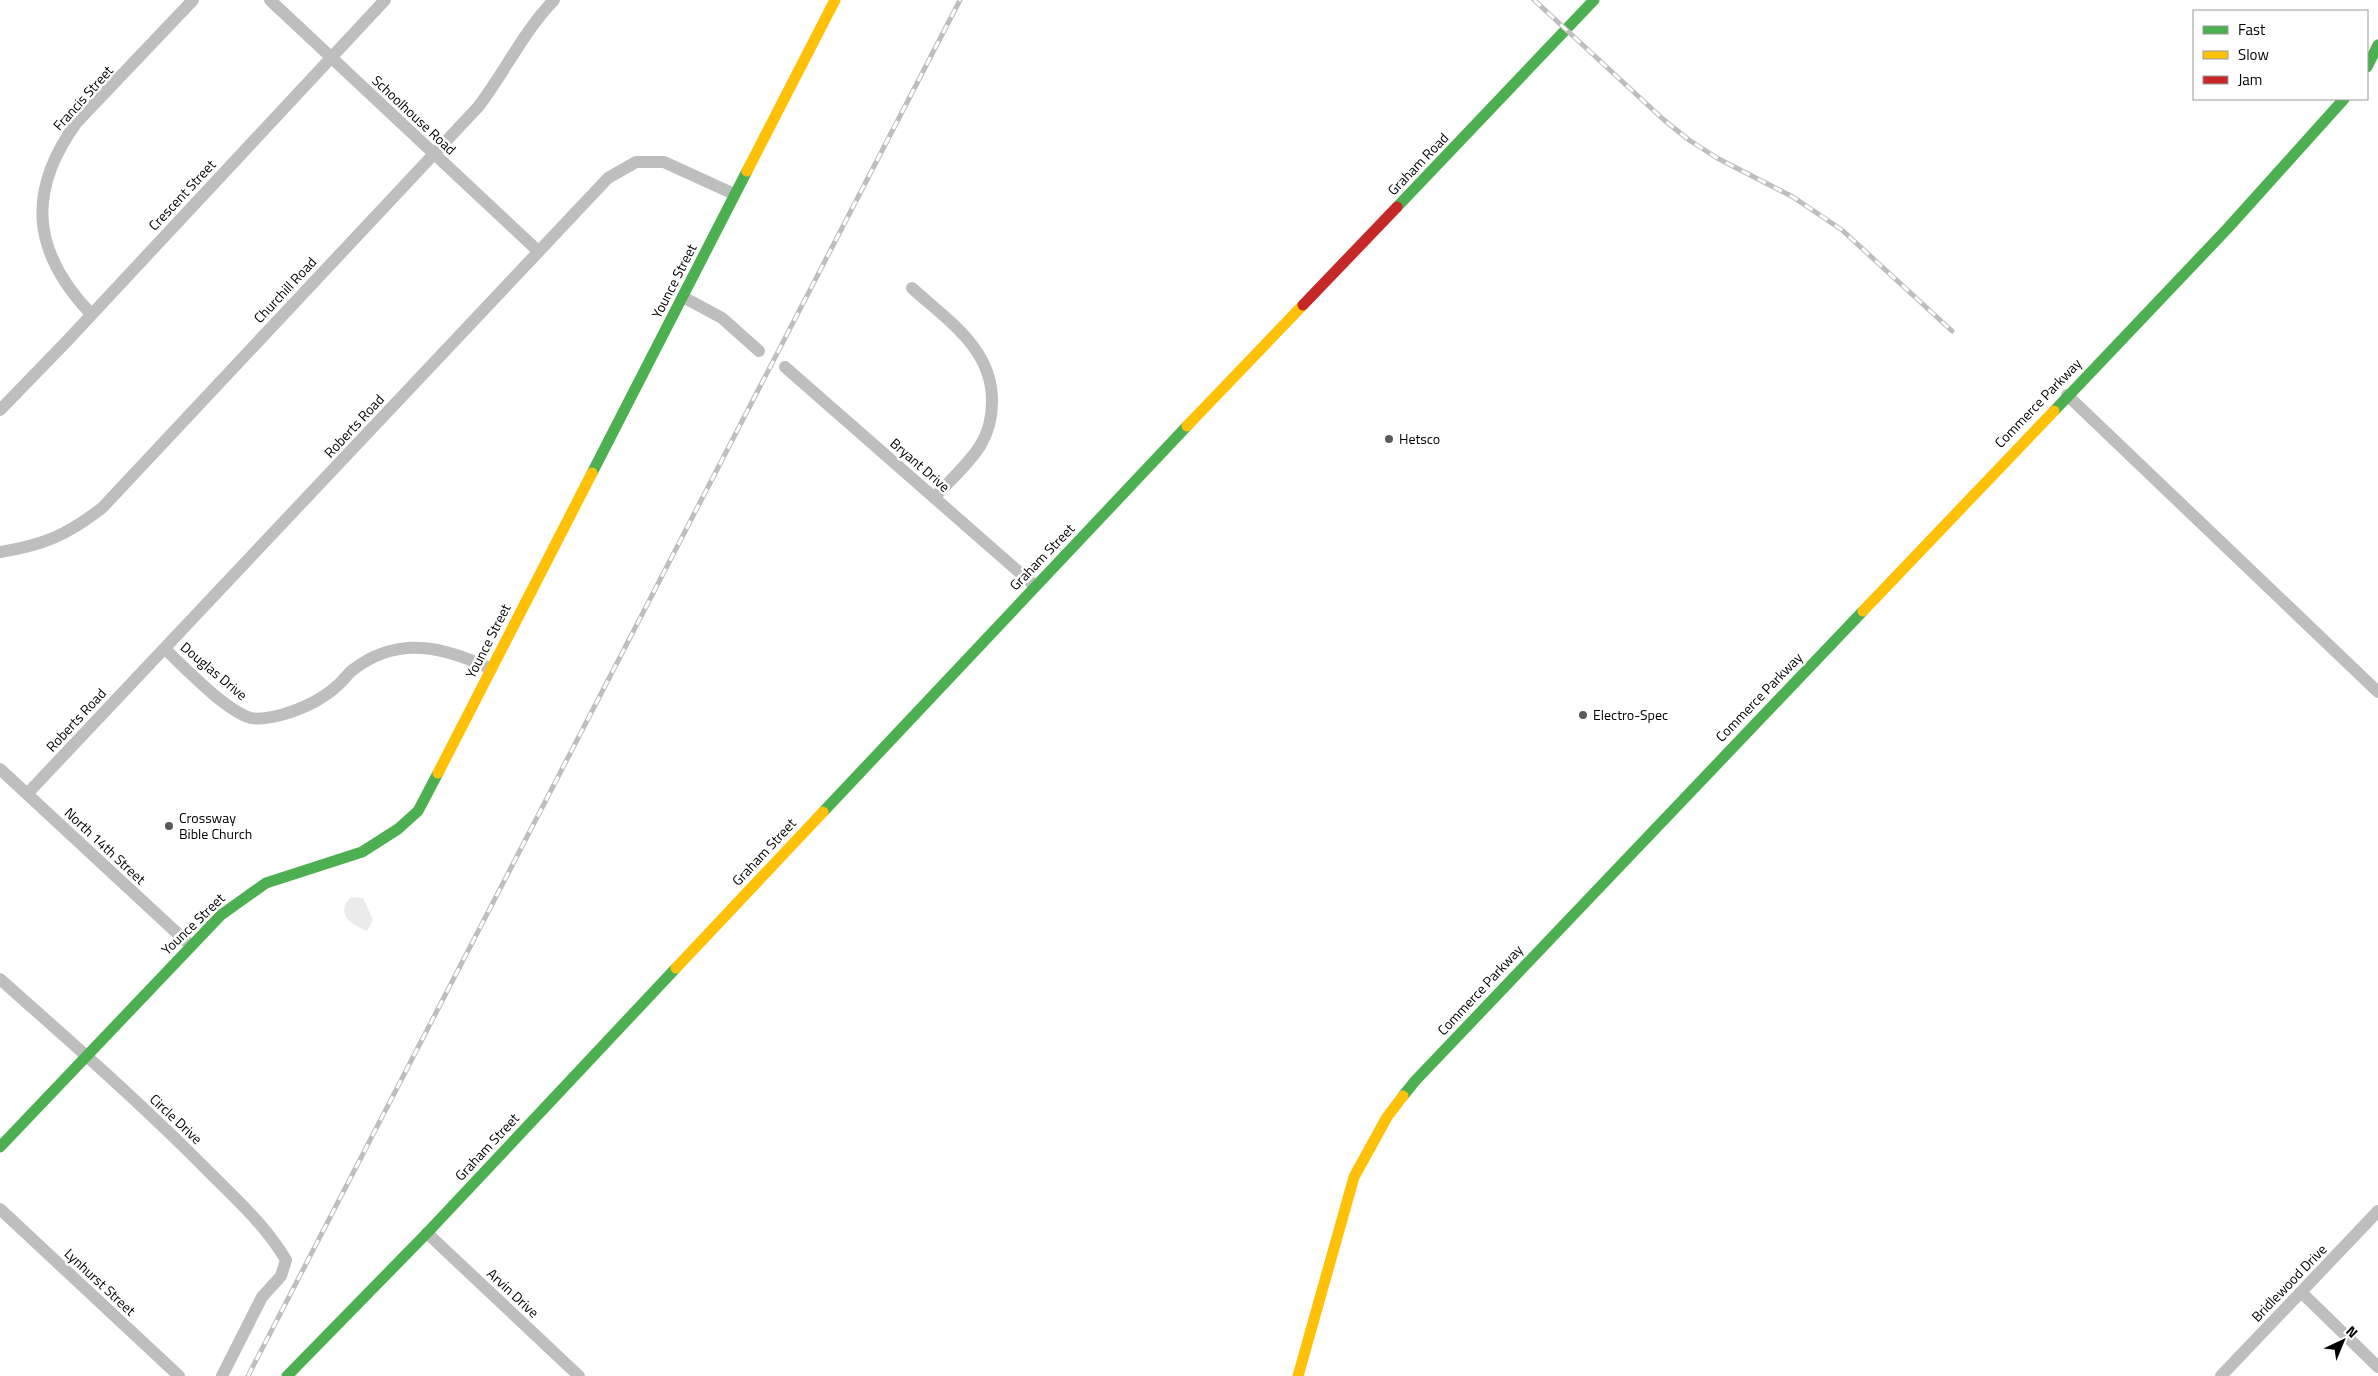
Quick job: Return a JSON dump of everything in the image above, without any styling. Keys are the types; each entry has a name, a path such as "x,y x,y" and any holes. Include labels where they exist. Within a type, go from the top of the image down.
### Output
{"street":[{"name":"Francis Street","path":"91,314 74,296 56,270 48,248 42,216 47,175 64,141 77,122 193,0"},
{"name":"Schoolhouse Road","path":"270,0 538,251"},
{"name":"Crescent Street","path":"0,410 384,0"},
{"name":"Churchill Road","path":"0,552 47,542 71,530 102,508 489,92 526,32 554,0"},
{"name":"Younce Street","path":"0,1147 87,1057 190,945 221,915 266,883 318,864 362,852 398,829 418,811 835,0"},
{"name":"Graham Road","path":"1263,348 1594,0"},
{"path":"2368,65 2378,45"},
{"name":"Commerce Parkway","path":"1298,1376 1354,1177 1387,1118 1415,1081 2227,229 2321,127 2343,100"},
{"name":"Roberts Road","path":"27,794 608,178 636,162 664,162 734,194"},
{"path":"912,288 972,344 986,364 992,390 990,420 980,446 934,498"},
{"path":"683,297 722,318 759,351"},
{"name":"Graham Street","path":"287,1376 427,1233 1035,586 1263,348"},
{"name":"Bryant Drive","path":"785,367 1035,586"},
{"path":"2067,395 2378,692"},
{"name":"Douglas Drive","path":"164,649 235,711 252,718 300,710 337,686 354,669 382,652 412,648 440,649 466,657 491,669"},
{"name":"North 14th Street","path":"0,769 190,945"},
{"name":"Circle Drive","path":"0,979 188,1150 276,1243 286,1260 282,1276 262,1297 222,1376"},
{"name":"Lynhurst Street","path":"0,1209 179,1376"},
{"name":"Bridlewood Drive","path":"2221,1376 2378,1211"},
{"name":"Arvin Drive","path":"427,1233 580,1376"},
{"path":"2301,1292 2378,1366"}],"shaded area":[{"path":"351,897 363,898 373,920 367,931 356,926 345,914 346,903"}],"railway":[{"path":"248,1376 960,0"},
{"path":"1534,0 1664,120 1689,140 1717,158 1793,197 1842,230 1952,331"}],"traffic: fast":[{"path":"1397,207 1594,0"},
{"path":"2368,65 2378,45"},
{"path":"2054,411 2227,229 2343,100"},
{"path":"592,473 747,171"},
{"path":"823,812 1187,426"},
{"path":"1403,1096 1415,1081 1863,611"},
{"path":"0,1147 221,915 266,883 362,852 398,829 418,811 438,773"},
{"path":"287,1376 427,1233 676,968"}],"traffic: slow":[{"path":"747,171 835,0"},
{"path":"1187,426 1303,305"},
{"path":"1863,611 2054,411"},
{"path":"438,773 592,473"},
{"path":"676,968 823,812"},
{"path":"1298,1376 1354,1177 1387,1117 1403,1096"}],"traffic: jam":[{"path":"1303,305 1397,207"}],"place":[{"name":"Hetsco","path":"1389,439"},
{"name":"Electro-Spec","path":"1583,715"},
{"name":"Crossway Bible Church","path":"169,826"}]}
